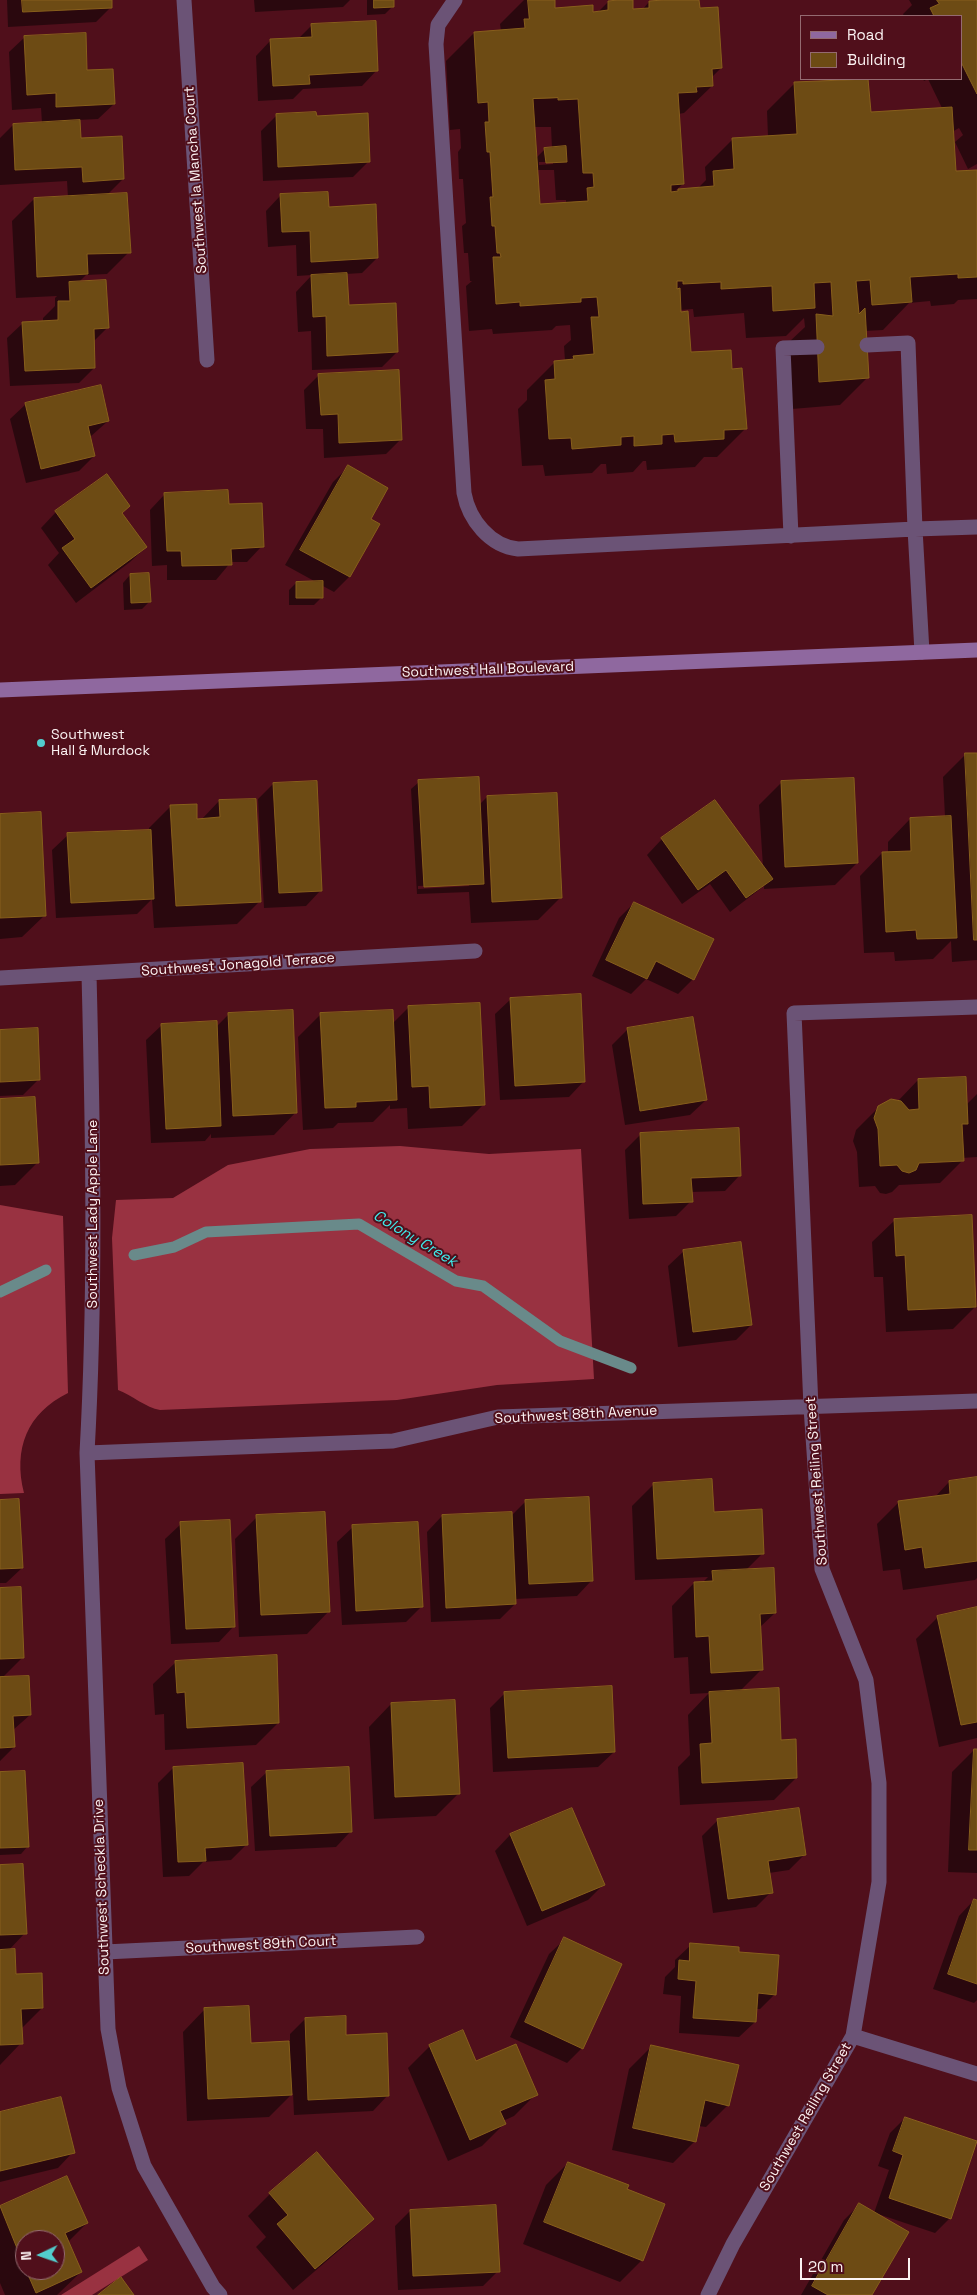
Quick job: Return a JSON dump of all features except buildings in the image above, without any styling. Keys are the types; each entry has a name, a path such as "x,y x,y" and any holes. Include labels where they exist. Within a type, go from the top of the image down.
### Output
{"main road":[{"name":"Southwest Hall Boulevard","path":"0,690 977,650"}],"street":[{"name":"Southwest la Mancha Court","path":"184,0 207,360"},
{"path":"455,0 438,25 436,44 464,493 467,508 478,526 506,547 518,548 977,527"},
{"path":"867,345 908,343 922,652"},
{"path":"791,536 783,348 817,347"},
{"name":"Southwest Jonagold Terrace","path":"0,978 475,951"},
{"name":"Southwest Lady Apple Lane","path":"87,1453 92,1359 95,1185 89,974"},
{"name":"Southwest Reiling Street","path":"708,2295 733,2244 853,2036 879,1882 879,1783 866,1680 822,1569 811,1407 794,1013 977,1007"},
{"name":"Southwest 88th Avenue","path":"87,1453 393,1441 498,1417 977,1401"},
{"name":"Southwest Scheckla Drive","path":"87,1453 105,1996 108,2029 119,2088 144,2166 213,2287 220,2295"},
{"name":"Southwest 89th Court","path":"105,1952 417,1937"},
{"path":"853,2036 977,2074"}],"shaded area":[{"path":"400,1146 489,1154 581,1149 594,1379 497,1385 397,1400 160,1410 150,1407 118,1390 112,1238 116,1200 173,1198 228,1165 310,1149"},
{"path":"0,1205 63,1216 68,1393 42,1411 33,1422 27,1434 22,1447 20,1462 24,1493 0,1494"},
{"path":"139,2246 148,2260 92,2295 61,2295"}],"waterway":[{"name":"Colony Creek","path":"134,1255 174,1247 206,1232 359,1224 456,1281 483,1286 560,1341 631,1368"},
{"name":"Colony Creek","path":"0,1292 46,1270"}],"place":[{"name":"Southwest Hall & Murdock","path":"41,743"}]}
